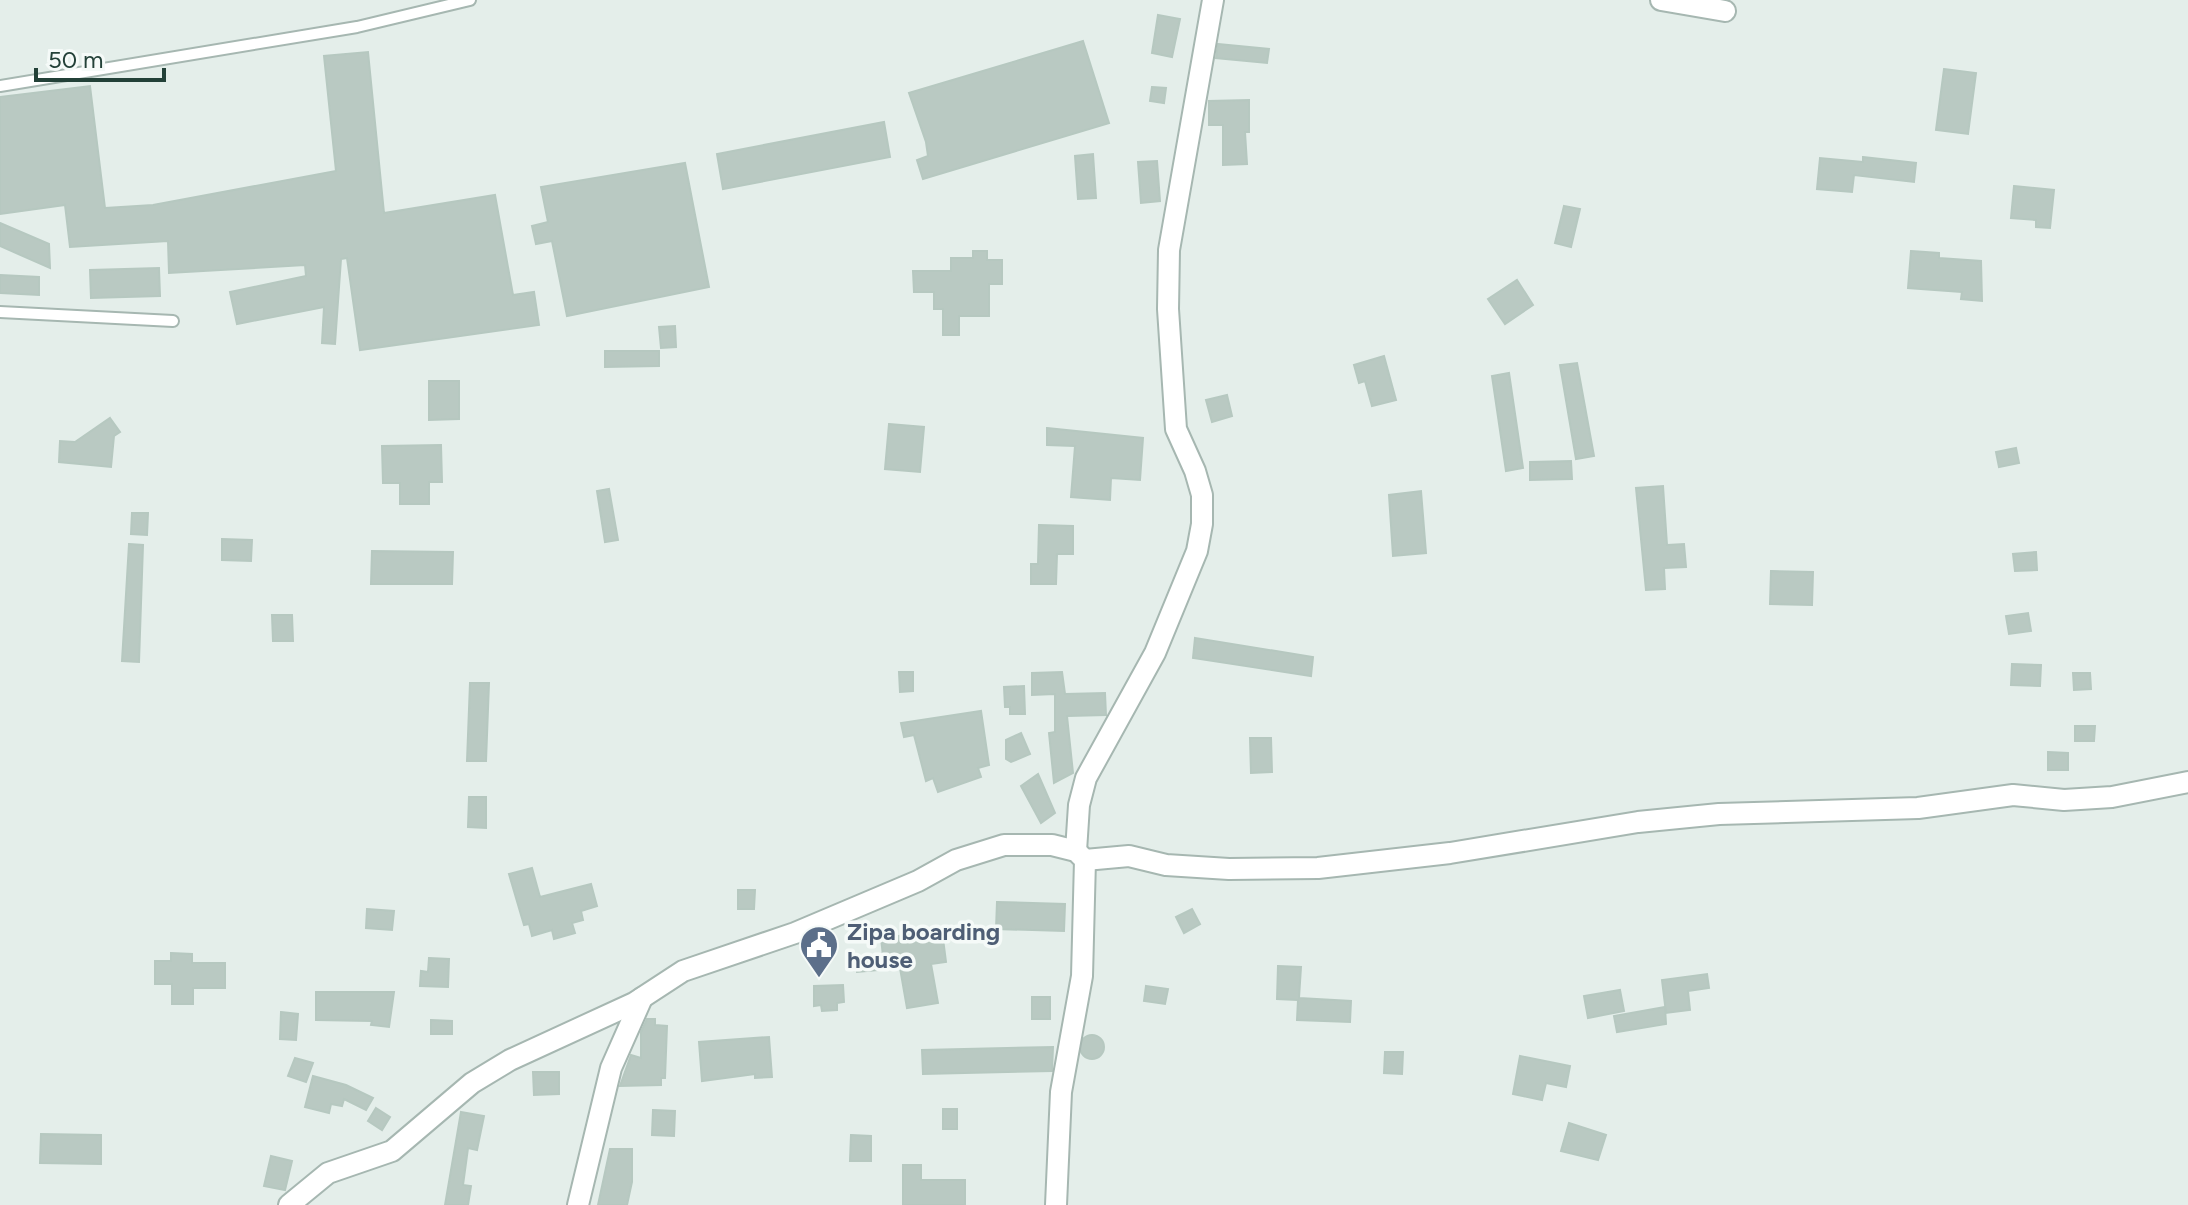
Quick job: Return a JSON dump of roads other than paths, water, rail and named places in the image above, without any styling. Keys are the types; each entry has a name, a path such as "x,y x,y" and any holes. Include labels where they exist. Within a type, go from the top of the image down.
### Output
{"street":[{"path":"1056,1205 1061,1092 1082,976 1079,805 1086,778 1133,697 1161,638 1197,551 1202,524 1202,495 1176,429 1168,309 1169,250 1213,0"},
{"path":"1661,0 1725,11"},
{"path":"289,1205 328,1173 392,1151 472,1083 510,1060 642,998 683,971 795,933 918,881 956,860 1004,845 1033,843 1081,856 1129,856 1166,865 1229,869 1318,868 1429,856 1543,835 1719,814 1918,808 2013,795 2064,800 2112,797 2188,782"},
{"path":"578,1205 611,1068 642,998"}],"lane":[{"path":"0,86 357,27 470,0"},
{"path":"0,312 173,321"}],"place":[{"name":"Zipa boarding house","path":"819,979"}]}
